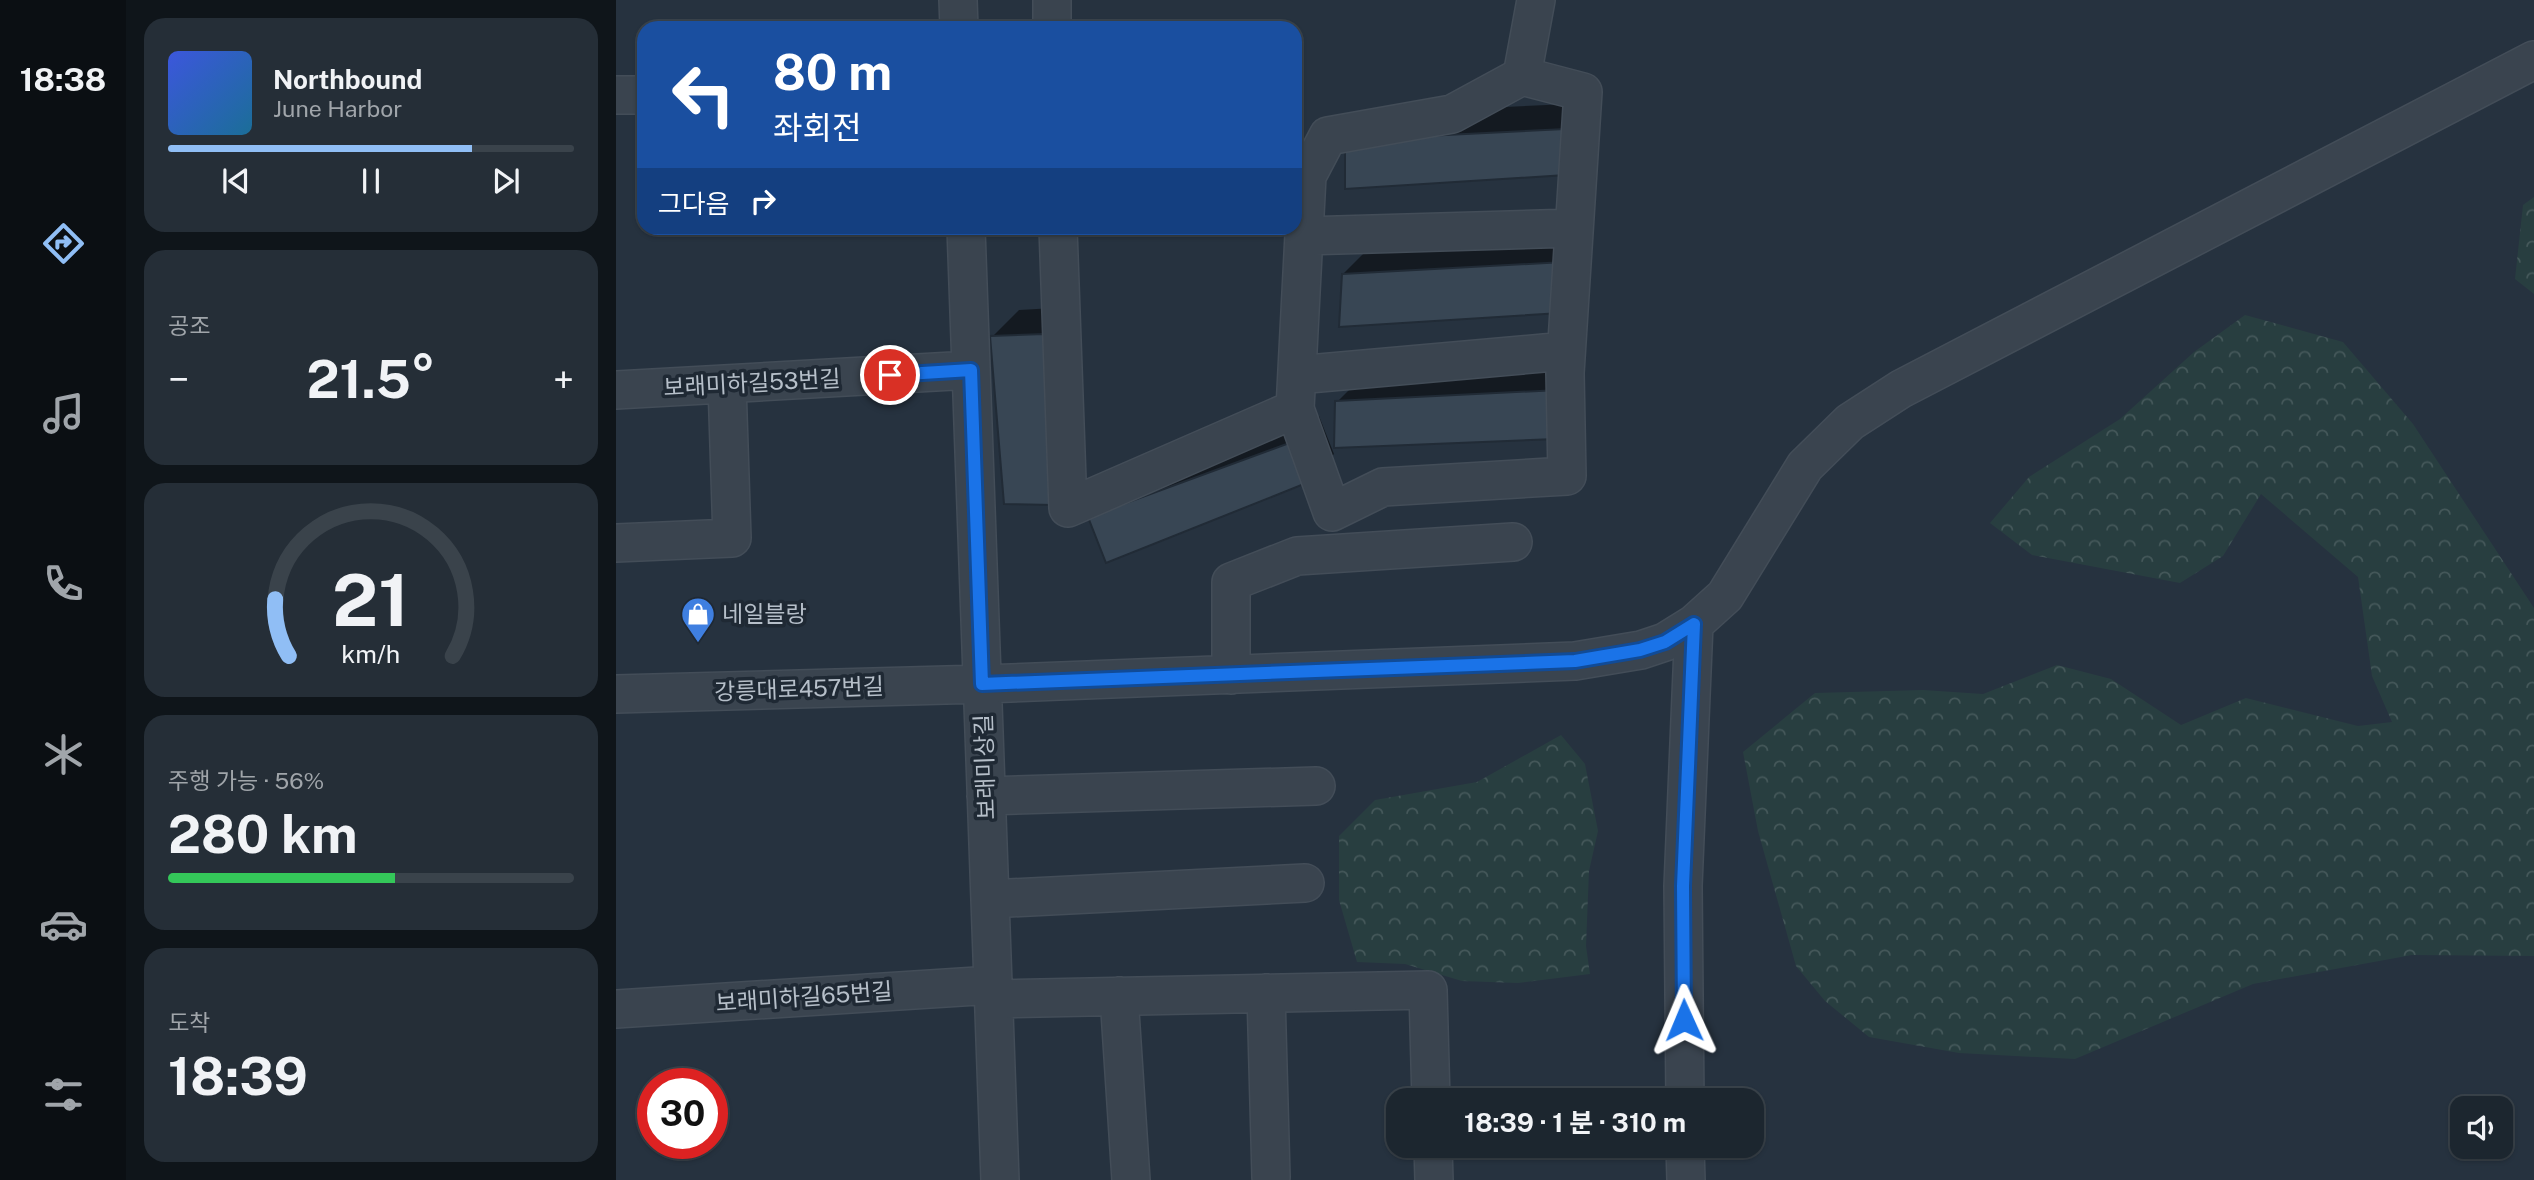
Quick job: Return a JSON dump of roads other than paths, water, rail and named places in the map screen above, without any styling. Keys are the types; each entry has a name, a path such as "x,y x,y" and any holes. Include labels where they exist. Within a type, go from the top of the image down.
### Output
{"street":[{"path":"958,0 959,21"},
{"path":"1052,0 1052,21"},
{"path":"1522,76 1536,0"},
{"name":"강릉대로457번길","path":"616,694 982,684 1575,661 1640,650 1665,642 1694,624 1725,596 1805,466 1850,422 1901,389 2534,60"},
{"path":"1522,76 1583,92 1574,228 1566,351 1567,476 1383,487 1332,512 1296,392 1307,176 1328,136 1452,114 1522,76"},
{"path":"616,95 637,95"},
{"path":"1304,236 1574,228"},
{"name":"보래미상길","path":"966,235 1000,1180"},
{"path":"1058,235 1068,508 1296,392 1566,351"},
{"name":"보래미하길53번길","path":"616,390 971,370"},
{"path":"616,543 732,538 727,384"},
{"path":"1231,675 1231,582 1297,556 1513,542"},
{"path":"1685,1088 1683,886 1694,624"},
{"path":"986,796 1316,786"},
{"path":"990,899 1305,883"},
{"name":"보래미하길65번길","path":"616,1009 993,992 1119,996 1428,990 1431,1088"},
{"path":"1266,993 1271,1177"},
{"path":"1119,996 1131,1180"},
{"path":"1433,1158 1434,1180"},
{"path":"1685,1158 1686,1180"}],"place":[{"name":"네일블랑","path":"698,644"}]}
